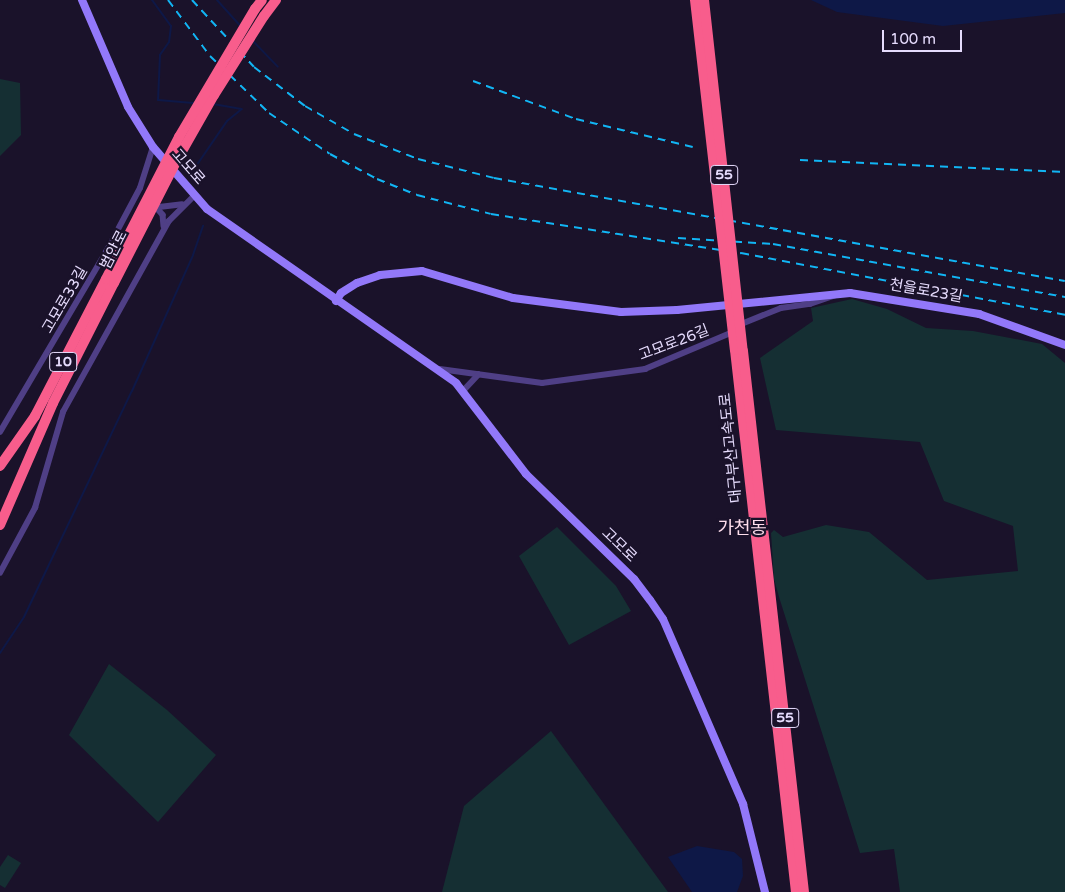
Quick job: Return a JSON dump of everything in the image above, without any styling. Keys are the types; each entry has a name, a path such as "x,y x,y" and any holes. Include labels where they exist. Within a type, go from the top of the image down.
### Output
{"highway":[{"name":"범안로","path":"0,525 53,403 179,137 262,0"},
{"name":"범안로","path":"110,281 180,154 264,16 276,0"},
{"name":"대구부산고속도로","path":"695,0 804,892"},
{"name":"대구부산고속도로","path":"704,0 739,350"},
{"name":"10","path":"0,466 35,416 110,281"},
{"name":"대구부산고속도로","path":"761,545 796,892"}],"main road":[{"name":"고모로","path":"82,0 114,78 153,147 194,196 247,240 440,369 464,390 526,474 634,579 663,619 743,804 765,892"},
{"name":"천을로23길","path":"336,301 341,293 357,283 380,275 422,271 513,298 581,309 677,310 838,293 866,295 979,314 1065,345"}],"street":[{"name":"고모로33길","path":"0,432 81,298 127,213 144,180 153,147"},
{"path":"0,573 34,508 63,412 164,228 184,204 194,196"},
{"path":"127,213 184,204"},
{"path":"157,208 163,215 164,228"},
{"name":"고모로26길","path":"440,369 542,383 645,369 699,348 733,332 737,325 750,319 781,308 829,300 838,293"},
{"path":"464,390 478,375"}],"green space":[{"path":"0,79 20,83 21,135 0,156"},
{"path":"852,299 887,309 926,328 973,331 1042,344 1065,363 1065,892 900,892 894,849 860,853 779,597 774,579 771,533 774,530 783,537 826,525 869,532 927,580 1018,571 1013,526 944,501 920,442 776,430 760,358 813,321 811,308"},
{"path":"557,527 616,586 631,611 569,645 519,556"},
{"path":"109,664 167,710 216,755 158,822 69,735"},
{"path":"551,731 668,892 442,892 464,806"},
{"path":"8,855 21,863 5,888 0,885 0,867"}],"shaded area":[{"path":"811,0 1065,0 1065,13 943,26 837,12"},
{"path":"697,846 734,852 742,859 743,876 737,892 692,892 668,857"}],"waterway":[{"path":"152,0 171,26 169,42 160,55 158,100 196,103"},
{"path":"217,0 241,27"},
{"path":"252,40 278,67"},
{"path":"213,104 242,109"},
{"path":"192,172 227,121 242,109"},
{"path":"0,653 24,617 132,391 193,255 203,226"}],"railway":[{"path":"168,0 210,56 269,113 330,154 377,179 417,195 491,214 741,253 1065,315"},
{"path":"192,0 254,67 305,106 354,134 418,159 494,178 1065,281"},
{"path":"473,81 576,119 693,147"},
{"path":"800,160 1065,172"},
{"path":"678,238 773,244 1065,297"}],"district":[{"name":"가천동","path":"742,528"}]}
